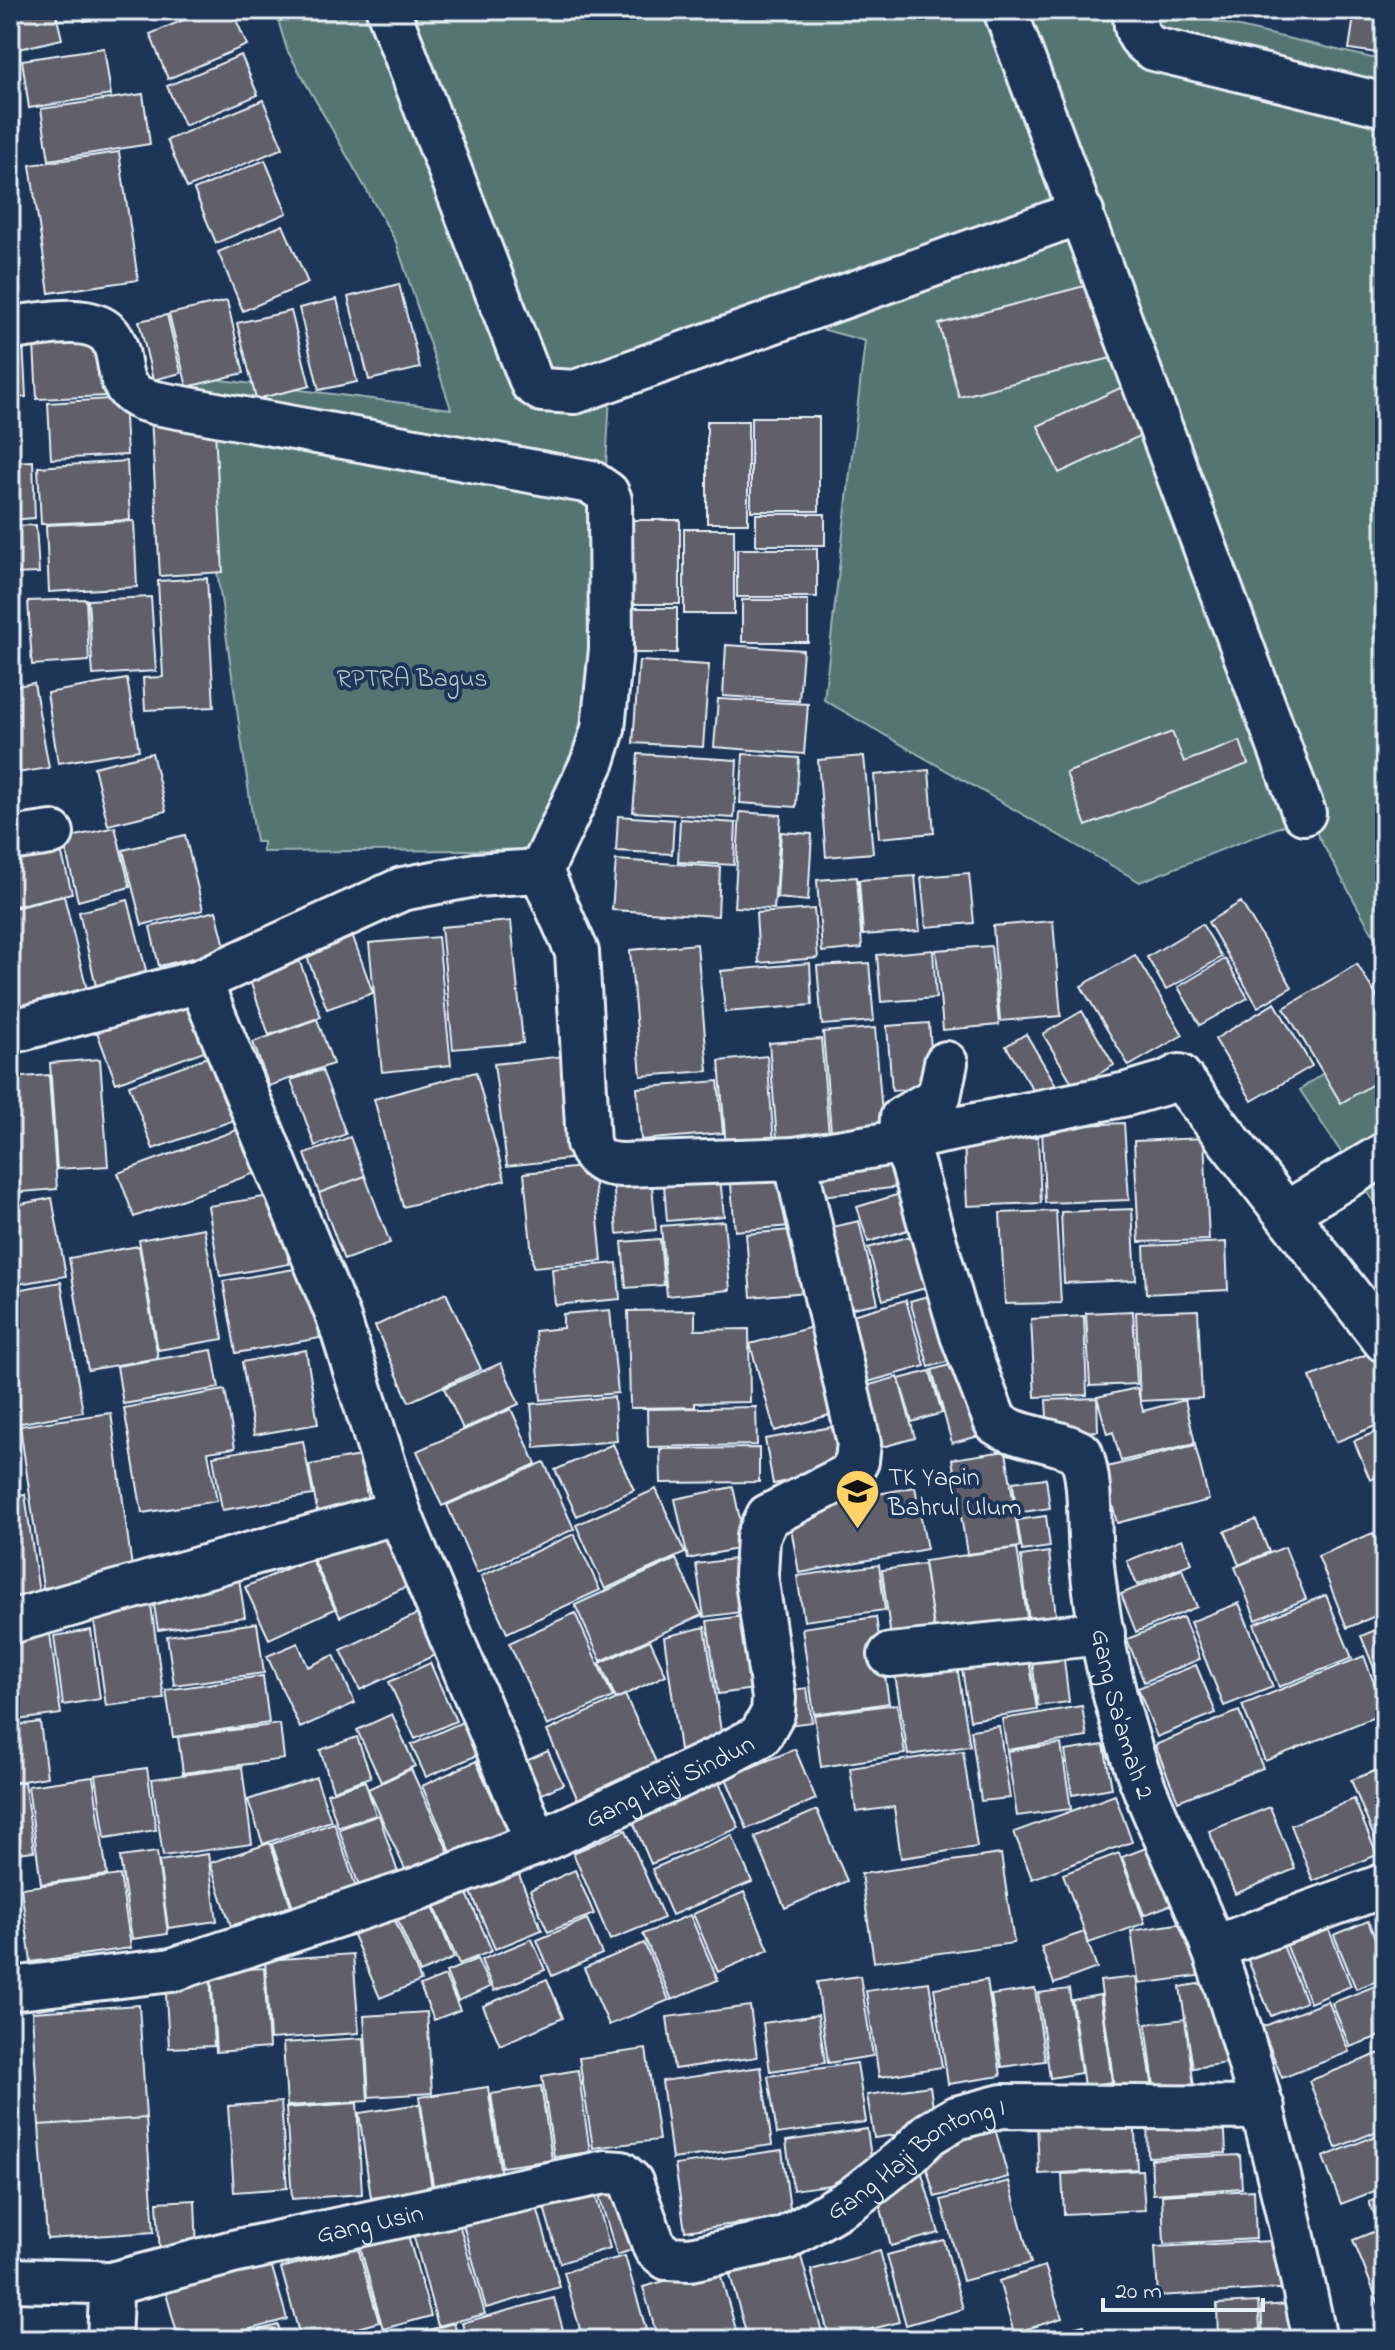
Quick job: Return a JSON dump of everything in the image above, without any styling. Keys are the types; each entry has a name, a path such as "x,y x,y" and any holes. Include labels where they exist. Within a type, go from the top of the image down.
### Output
{"street":[{"path":"388,10 532,383 542,390 575,392 1082,212"},
{"path":"1005,10 1304,813"},
{"path":"1135,10 1135,31 1141,41 1154,49 1385,105"},
{"path":"10,328 82,322 104,328 115,341 124,383 135,397 156,403 591,482 607,493 610,500 611,649 603,729 593,761 541,871 577,952 588,1143 594,1156 605,1164 622,1165 795,1159 893,1143 1127,1094 1179,1076 1385,1341"},
{"path":"10,839 52,833"},
{"path":"10,1032 200,981 402,889 475,875 541,871"},
{"path":"200,981 339,1319 399,1512 537,1843"},
{"path":"901,1140 902,1118 939,1097 946,1063"},
{"name":"Gang Sa'amah 2","path":"901,1140 912,1163 962,1335 996,1423 1006,1429 1065,1444 1081,1453 1086,1468 1092,1557 1111,1679 1130,1748 1213,1948 1263,2108 1315,2340"},
{"path":"1286,1213 1385,1154"},
{"name":"Gang Haji Sindun","path":"10,1989 172,1970 415,1890 537,1843 760,1736 773,1713 774,1698 756,1575 758,1537 768,1516 849,1475 857,1461 859,1443 795,1159"},
{"path":"10,1622 399,1512"},
{"path":"890,1655 1103,1633"},
{"path":"1213,1948 1385,1885"},
{"name":"Gang Haji Bontong I","path":"631,2182 655,2248 667,2258 690,2259 784,2239 852,2199 908,2155 929,2134 956,2118 1002,2106 1263,2108"},
{"name":"Gang Usin","path":"10,2280 107,2285 233,2252 605,2172 621,2173 631,2182"},
{"path":"107,2285 111,2296 109,2340"}],"green space":[{"name":"RPTRA Bagus","path":"275,10 1167,10 1385,61 1385,956 1307,816 1140,882 824,700 865,341 796,322 610,396 586,818 563,849 263,852 263,842 256,842 189,376 451,409 396,242 287,50"},
{"path":"10,232 21,291 10,293"},
{"path":"1385,1028 1385,1219 1300,1090"}],"building":[{"path":"10,10 55,10 62,39 10,51"},
{"path":"81,10 132,10 84,21"},
{"path":"207,10 232,10 247,45 168,79 150,34"},
{"path":"1319,10 1352,10 1351,14"},
{"path":"1355,10 1385,10 1385,54 1349,49"},
{"path":"104,48 111,95 29,108 22,60"},
{"path":"241,55 258,95 184,126 167,86"},
{"path":"143,94 150,144 49,160 41,109"},
{"path":"263,100 283,148 187,188 167,140"},
{"path":"10,103 20,161 10,162"},
{"path":"119,152 138,280 49,293 30,165"},
{"path":"265,160 287,213 216,243 194,190"},
{"path":"283,225 308,283 243,311 218,252"},
{"path":"1100,282 1119,356 959,397 939,324"},
{"path":"399,284 420,368 369,380 348,297"},
{"path":"337,299 357,382 319,390 299,308"},
{"path":"227,301 244,373 187,387 169,314"},
{"path":"291,311 310,386 256,399 237,323"},
{"path":"167,315 181,373 153,380 139,321"},
{"path":"104,340 107,396 37,399 34,344"},
{"path":"23,341 26,397 10,398 10,342"},
{"path":"1131,383 1153,430 1059,473 1038,426"},
{"path":"124,398 127,455 51,459 48,403"},
{"path":"10,403 13,403 17,459 10,460"},
{"path":"214,413 223,572 160,576 151,417"},
{"path":"751,417 819,417 819,511 751,511"},
{"path":"707,421 748,421 748,523 707,523"},
{"path":"33,461 35,518 10,520 10,462"},
{"path":"127,461 130,520 41,524 38,467"},
{"path":"756,514 825,514 825,545 756,545"},
{"path":"632,520 680,520 680,604 632,604"},
{"path":"134,521 137,587 49,592 46,525"},
{"path":"36,525 39,573 10,574 10,526"},
{"path":"684,529 734,529 734,614 684,614"},
{"path":"737,549 817,549 817,597 737,597"},
{"path":"207,578 214,707 145,710 143,678 163,677 158,581"},
{"path":"151,597 156,671 93,675 88,600"},
{"path":"86,599 89,661 32,665 28,601"},
{"path":"742,600 808,600 808,642 742,642"},
{"path":"620,608 677,608 677,653 620,653"},
{"path":"726,645 803,650 799,701 723,696"},
{"path":"639,661 709,665 703,747 633,743"},
{"path":"127,679 139,750 58,763 47,693"},
{"path":"34,683 49,768 10,774 10,687"},
{"path":"718,699 808,704 804,754 714,747"},
{"path":"1172,732 1184,762 1240,741 1248,764 1086,826 1066,773"},
{"path":"152,753 166,811 108,825 94,767"},
{"path":"638,754 737,760 734,818 633,812"},
{"path":"743,754 799,758 796,807 740,803"},
{"path":"864,756 873,853 826,857 818,760"},
{"path":"929,770 934,833 879,838 874,775"},
{"path":"740,812 781,815 774,909 734,907"},
{"path":"618,816 674,820 672,854 616,851"},
{"path":"680,819 736,823 734,865 678,862"},
{"path":"115,827 130,887 78,901 63,839"},
{"path":"781,832 812,834 808,901 777,898"},
{"path":"185,835 203,910 142,925 123,850"},
{"path":"60,847 72,893 10,907 10,858"},
{"path":"616,860 720,867 718,916 612,910"},
{"path":"969,873 974,923 926,927 921,877"},
{"path":"915,876 920,931 863,935 859,880"},
{"path":"857,877 862,948 822,952 817,880"},
{"path":"64,896 88,994 10,1012 10,909"},
{"path":"128,900 147,974 96,986 79,912"},
{"path":"1241,902 1292,987 1258,1007 1208,922"},
{"path":"814,909 818,958 759,963 756,913"},
{"path":"216,911 226,950 159,966 150,927"},
{"path":"511,921 523,1043 453,1049 441,927"},
{"path":"1053,921 1061,1016 1000,1021 993,926"},
{"path":"1202,924 1222,957 1166,990 1147,957"},
{"path":"353,937 373,993 327,1009 306,954"},
{"path":"438,937 451,1065 382,1072 369,943"},
{"path":"697,944 708,1071 641,1076 630,950"},
{"path":"991,946 999,1025 943,1030 936,950"},
{"path":"933,950 936,998 881,1002 877,955"},
{"path":"1135,955 1183,1035 1129,1066 1081,986"},
{"path":"1225,959 1248,998 1200,1025 1178,987"},
{"path":"299,960 321,1017 269,1035 249,978"},
{"path":"810,963 812,1005 725,1012 721,971"},
{"path":"869,963 874,1021 822,1025 817,966"},
{"path":"1357,964 1385,1010 1385,1077 1341,1103 1284,1008"},
{"path":"189,999 207,1050 116,1083 97,1032"},
{"path":"1275,1003 1312,1066 1252,1101 1215,1039"},
{"path":"1082,1011 1114,1065 1075,1088 1043,1034"},
{"path":"317,1019 333,1064 269,1086 253,1042"},
{"path":"929,1023 934,1087 892,1091 887,1026"},
{"path":"875,1028 883,1126 831,1131 823,1032"},
{"path":"1026,1034 1060,1092 1041,1103 1006,1046"},
{"path":"821,1039 830,1147 778,1151 769,1043"},
{"path":"216,1054 240,1118 153,1149 129,1085"},
{"path":"564,1056 577,1158 507,1166 494,1064"},
{"path":"767,1056 774,1143 726,1147 719,1061"},
{"path":"100,1059 108,1166 57,1169 50,1063"},
{"path":"322,1070 346,1134 315,1146 291,1080"},
{"path":"476,1072 505,1180 403,1207 374,1099"},
{"path":"49,1075 57,1189 10,1193 10,1078"},
{"path":"718,1081 723,1133 641,1140 637,1088"},
{"path":"1124,1123 1129,1200 1045,1203 1042,1127"},
{"path":"242,1128 258,1172 134,1217 118,1173"},
{"path":"350,1137 365,1176 319,1193 305,1154"},
{"path":"1038,1137 1041,1203 967,1206 964,1141"},
{"path":"1204,1138 1209,1240 1139,1242 1134,1141"},
{"path":"897,1160 900,1187 812,1197 808,1171"},
{"path":"593,1166 602,1261 533,1267 524,1173"},
{"path":"719,1168 724,1216 667,1221 663,1173"},
{"path":"785,1169 790,1226 735,1231 730,1173"},
{"path":"651,1174 656,1230 617,1234 613,1178"},
{"path":"365,1176 390,1243 344,1260 319,1193"},
{"path":"903,1193 914,1228 868,1242 857,1207"},
{"path":"277,1195 289,1264 220,1276 208,1206"},
{"path":"52,1198 66,1276 18,1284 10,1235 10,1206"},
{"path":"1132,1209 1136,1280 1064,1283 1061,1212"},
{"path":"1056,1211 1061,1303 1005,1304 1000,1213"},
{"path":"724,1221 730,1290 667,1296 661,1226"},
{"path":"859,1221 878,1303 838,1311 820,1230"},
{"path":"204,1228 223,1339 158,1350 139,1240"},
{"path":"802,1229 807,1292 751,1297 746,1234"},
{"path":"922,1233 936,1285 883,1300 868,1248"},
{"path":"660,1239 664,1285 626,1288 622,1242"},
{"path":"1226,1242 1228,1290 1146,1294 1144,1246"},
{"path":"139,1246 158,1358 88,1370 69,1258"},
{"path":"10,1257 15,1287 10,1288"},
{"path":"617,1263 620,1299 555,1305 552,1269"},
{"path":"307,1267 320,1338 236,1353 223,1281"},
{"path":"61,1282 83,1412 10,1425 10,1291"},
{"path":"942,1292 960,1358 929,1367 910,1301"},
{"path":"446,1293 481,1369 409,1402 375,1326"},
{"path":"906,1300 925,1366 857,1385 838,1319"},
{"path":"610,1310 618,1393 541,1400 535,1331 563,1328 563,1314"},
{"path":"695,1310 695,1330 749,1329 750,1402 630,1408 628,1311"},
{"path":"1198,1310 1202,1398 1140,1401 1136,1312"},
{"path":"1133,1311 1137,1384 1090,1386 1086,1313"},
{"path":"1084,1316 1087,1395 1035,1397 1031,1319"},
{"path":"812,1327 836,1413 775,1431 750,1344"},
{"path":"1385,1347 1385,1422 1336,1442 1310,1377"},
{"path":"212,1350 219,1388 123,1404 117,1366"},
{"path":"306,1350 318,1424 254,1435 242,1362"},
{"path":"963,1361 983,1435 952,1443 932,1370"},
{"path":"501,1363 519,1404 463,1429 444,1388"},
{"path":"930,1371 942,1413 912,1422 899,1379"},
{"path":"898,1377 915,1438 875,1449 859,1388"},
{"path":"1137,1388 1143,1411 1185,1400 1195,1443 1121,1461 1113,1432 1107,1434 1097,1397"},
{"path":"225,1390 235,1448 208,1452 217,1501 142,1513 124,1408"},
{"path":"614,1397 617,1441 535,1448 531,1404"},
{"path":"1097,1398 1098,1431 1048,1434 1046,1400"},
{"path":"756,1407 757,1445 648,1447 647,1409"},
{"path":"511,1409 536,1464 442,1506 417,1451"},
{"path":"111,1413 133,1575 43,1588 20,1426"},
{"path":"832,1427 841,1471 773,1484 765,1439"},
{"path":"1385,1428 1385,1474 1370,1480 1354,1441"},
{"path":"303,1441 313,1495 222,1510 213,1456"},
{"path":"613,1444 634,1490 577,1516 555,1470"},
{"path":"1195,1445 1209,1500 1117,1523 1103,1468"},
{"path":"759,1448 759,1482 661,1483 660,1449"},
{"path":"1006,1451 1020,1547 967,1554 952,1459"},
{"path":"360,1456 369,1507 318,1516 309,1465"},
{"path":"544,1462 574,1529 477,1573 447,1505"},
{"path":"1046,1478 1050,1508 1016,1513 1013,1482"},
{"path":"733,1487 746,1547 688,1559 675,1499"},
{"name":"TK Yapin Bahrul Ulum","path":"915,1487 927,1549 799,1573 788,1511"},
{"path":"656,1489 685,1553 605,1589 576,1525"},
{"path":"25,1494 40,1601 10,1605 10,1496"},
{"path":"1046,1516 1050,1547 1022,1551 1017,1520"},
{"path":"392,1518 421,1580 340,1617 311,1554"},
{"path":"1256,1520 1269,1552 1239,1565 1225,1531"},
{"path":"1373,1533 1385,1561 1385,1612 1347,1628 1318,1556"},
{"path":"574,1534 600,1590 507,1633 481,1576"},
{"path":"1182,1539 1192,1563 1137,1585 1127,1561"},
{"path":"1285,1547 1306,1599 1256,1620 1235,1567"},
{"path":"1017,1548 1028,1623 935,1637 924,1561"},
{"path":"1049,1552 1057,1626 1030,1629 1021,1556"},
{"path":"311,1558 335,1609 269,1639 245,1587"},
{"path":"741,1558 749,1611 704,1617 696,1564"},
{"path":"676,1559 702,1615 601,1661 575,1605"},
{"path":"924,1564 936,1640 892,1646 882,1570"},
{"path":"879,1565 885,1610 804,1621 797,1576"},
{"path":"1182,1569 1197,1607 1136,1632 1121,1594"},
{"path":"239,1579 245,1617 158,1630 152,1592"},
{"path":"1326,1595 1352,1658 1279,1687 1254,1624"},
{"path":"150,1598 164,1699 106,1706 92,1606"},
{"path":"1239,1603 1273,1687 1224,1706 1190,1622"},
{"path":"575,1613 613,1697 547,1726 509,1643"},
{"path":"417,1614 437,1654 360,1690 341,1650"},
{"path":"750,1615 761,1688 718,1694 707,1621"},
{"path":"876,1617 889,1703 814,1714 802,1628"},
{"path":"1183,1617 1200,1659 1144,1682 1127,1639"},
{"path":"257,1623 264,1673 174,1685 167,1636"},
{"path":"1385,1626 1385,1695 1361,1636"},
{"path":"49,1627 61,1714 10,1721 10,1632"},
{"path":"705,1627 724,1751 681,1757 664,1637"},
{"path":"91,1630 100,1699 63,1705 54,1636"},
{"path":"650,1640 666,1675 616,1699 600,1663"},
{"path":"298,1643 308,1667 334,1655 355,1703 300,1728 267,1656"},
{"path":"1062,1643 1069,1702 1038,1706 1030,1646"},
{"path":"1027,1646 1037,1710 970,1720 960,1656"},
{"path":"955,1654 970,1746 908,1755 893,1663"},
{"path":"1364,1656 1385,1713 1265,1761 1242,1705"},
{"path":"430,1663 456,1721 415,1739 389,1682"},
{"path":"1196,1665 1216,1713 1157,1737 1138,1688"},
{"path":"263,1676 269,1723 173,1737 166,1690"},
{"path":"807,1688 812,1722 788,1725 783,1691"},
{"path":"625,1695 657,1764 578,1800 547,1731"},
{"path":"897,1704 905,1754 821,1767 814,1715"},
{"path":"1082,1706 1087,1737 1007,1750 1002,1719"},
{"path":"1239,1711 1263,1768 1178,1801 1155,1745"},
{"path":"392,1714 415,1766 381,1782 357,1730"},
{"path":"469,1719 485,1752 426,1777 411,1745"},
{"path":"40,1722 47,1777 10,1783 10,1726"},
{"path":"280,1724 284,1759 183,1773 178,1737"},
{"path":"999,1726 1010,1798 981,1801 971,1730"},
{"path":"357,1737 371,1777 333,1790 320,1750"},
{"path":"1061,1744 1071,1809 1017,1816 1007,1751"},
{"path":"1104,1745 1112,1788 1072,1795 1065,1751"},
{"path":"795,1749 816,1799 747,1829 726,1778"},
{"path":"548,1751 563,1784 532,1799 517,1765"},
{"path":"963,1751 977,1847 901,1858 894,1807 856,1812 850,1768"},
{"path":"476,1761 509,1834 454,1859 422,1786"},
{"path":"242,1767 252,1844 163,1856 152,1779"},
{"path":"1385,1767 1385,1864 1351,1780"},
{"path":"147,1768 156,1830 105,1838 96,1775"},
{"path":"411,1769 453,1861 410,1880 368,1789"},
{"path":"93,1777 107,1875 41,1884 28,1786"},
{"path":"316,1777 331,1821 263,1844 248,1800"},
{"path":"718,1780 739,1828 651,1864 631,1817"},
{"path":"365,1781 376,1815 338,1827 327,1793"},
{"path":"24,1782 34,1851 10,1854 10,1784"},
{"path":"1115,1795 1132,1842 1032,1879 1014,1832"},
{"path":"1354,1799 1377,1855 1313,1881 1291,1825"},
{"path":"1270,1807 1295,1869 1235,1894 1209,1831"},
{"path":"817,1810 847,1881 785,1908 755,1837"},
{"path":"379,1815 399,1876 360,1889 339,1829"},
{"path":"334,1823 357,1890 294,1910 272,1844"},
{"path":"626,1830 664,1918 610,1940 573,1853"},
{"path":"732,1835 752,1882 672,1915 652,1869"},
{"path":"270,1843 291,1906 231,1926 210,1863"},
{"path":"1159,1843 1181,1901 1144,1915 1122,1857"},
{"path":"157,1852 168,1934 132,1939 120,1857"},
{"path":"1119,1853 1145,1923 1089,1943 1063,1874"},
{"path":"208,1854 217,1921 168,1928 159,1861"},
{"path":"1001,1854 1014,1943 874,1962 861,1874"},
{"path":"514,1863 542,1930 495,1949 467,1883"},
{"path":"575,1870 594,1914 548,1932 530,1890"},
{"path":"120,1875 131,1948 31,1962 21,1888"},
{"path":"462,1882 492,1951 459,1964 430,1896"},
{"path":"744,1892 769,1950 718,1972 693,1914"},
{"path":"428,1895 454,1958 420,1973 393,1909"},
{"path":"391,1911 421,1981 380,1998 350,1928"},
{"path":"690,1915 718,1980 672,2000 643,1934"},
{"path":"1324,1917 1351,1986 1310,2003 1282,1934"},
{"path":"587,1919 602,1954 552,1976 537,1940"},
{"path":"1368,1921 1385,1963 1385,1978 1356,1989 1334,1935"},
{"path":"1190,1922 1198,1976 1139,1984 1131,1931"},
{"path":"1276,1928 1306,2002 1271,2016 1240,1941"},
{"path":"1084,1932 1097,1968 1054,1984 1041,1947"},
{"path":"532,1939 545,1970 494,1991 481,1960"},
{"path":"644,1943 669,2000 609,2025 584,1968"},
{"path":"353,1954 359,2033 270,2039 265,1960"},
{"path":"477,1959 490,1987 458,2001 446,1972"},
{"path":"264,1968 269,2048 216,2052 211,1971"},
{"path":"210,1973 214,2046 169,2048 165,1977"},
{"path":"445,1976 460,2010 434,2020 420,1986"},
{"path":"860,1976 873,2056 828,2063 817,1982"},
{"path":"1136,1977 1153,2089 1115,2094 1100,1981"},
{"path":"547,1979 563,2018 500,2045 483,2006"},
{"path":"987,1980 1001,2076 948,2084 934,1988"},
{"path":"1215,1981 1228,2063 1193,2068 1180,1987"},
{"path":"929,1982 942,2067 879,2077 866,1991"},
{"path":"1385,1982 1385,2034 1350,2047 1332,2003"},
{"path":"1035,1989 1045,2061 1002,2067 991,1995"},
{"path":"1069,1989 1081,2073 1050,2078 1038,1993"},
{"path":"1100,1995 1112,2082 1084,2086 1072,2000"},
{"path":"1328,2001 1349,2052 1282,2078 1262,2027"},
{"path":"139,2005 146,2118 39,2125 32,2012"},
{"path":"750,2006 757,2057 674,2069 667,2017"},
{"path":"427,2012 432,2093 369,2097 364,2016"},
{"path":"818,2015 825,2063 770,2071 763,2023"},
{"path":"1185,2019 1194,2087 1155,2093 1146,2024"},
{"path":"364,2038 368,2101 287,2106 283,2043"},
{"path":"646,2049 659,2140 593,2148 579,2058"},
{"path":"1385,2051 1385,2128 1336,2148 1309,2081"},
{"path":"857,2063 866,2122 777,2134 768,2076"},
{"path":"761,2067 772,2145 672,2159 662,2081"},
{"path":"578,2070 590,2152 554,2157 542,2076"},
{"path":"541,2086 552,2160 502,2167 491,2094"},
{"path":"930,2086 936,2129 874,2138 867,2095"},
{"path":"488,2087 501,2175 433,2185 420,2097"},
{"path":"281,2102 287,2188 234,2192 228,2106"},
{"path":"357,2103 362,2194 292,2199 286,2108"},
{"path":"420,2104 432,2190 371,2198 359,2113"},
{"path":"1134,2114 1137,2169 1039,2174 1037,2119"},
{"path":"1224,2114 1226,2153 1148,2157 1147,2118"},
{"path":"146,2118 154,2232 47,2239 39,2125"},
{"path":"995,2128 1008,2177 935,2197 921,2148"},
{"path":"867,2129 874,2179 793,2190 786,2141"},
{"path":"1385,2132 1385,2187 1341,2204 1323,2157"},
{"path":"782,2150 791,2216 685,2231 675,2165"},
{"path":"1240,2155 1242,2188 1153,2194 1151,2159"},
{"path":"921,2170 939,2233 891,2246 874,2183"},
{"path":"1142,2170 1145,2210 1064,2214 1062,2174"},
{"path":"1009,2181 1031,2263 963,2281 941,2200"},
{"path":"617,2183 637,2248 617,2255 597,2189"},
{"path":"593,2186 610,2248 560,2263 542,2200"},
{"path":"1254,2190 1256,2239 1164,2244 1162,2195"},
{"path":"1385,2195 1385,2225 1380,2227 1369,2202"},
{"path":"534,2197 560,2287 486,2308 461,2217"},
{"path":"195,2200 197,2253 160,2256 157,2202"},
{"path":"456,2213 485,2314 438,2326 411,2226"},
{"path":"405,2225 431,2316 383,2329 358,2239"},
{"path":"1385,2227 1385,2319 1353,2240"},
{"path":"944,2240 963,2309 906,2325 887,2255"},
{"path":"1291,2240 1294,2288 1158,2296 1155,2247"},
{"path":"798,2246 824,2339 748,2340 727,2264"},
{"path":"358,2248 379,2322 314,2340 301,2340 281,2268"},
{"path":"267,2250 287,2319 212,2340 179,2340 162,2279"},
{"path":"880,2251 899,2322 830,2340 811,2270"},
{"path":"625,2256 649,2340 583,2340 564,2272"},
{"path":"718,2266 739,2340 658,2340 643,2287"},
{"path":"1045,2266 1062,2318 1014,2333 999,2281"},
{"path":"554,2298 566,2340 467,2340 462,2323"},
{"path":"1258,2302 1261,2340 1218,2340 1217,2304"},
{"path":"1302,2303 1304,2340 1263,2340 1261,2306"},
{"path":"454,2323 459,2340 396,2340 396,2339"},
{"path":"278,2325 283,2340 221,2340"},
{"path":"1084,2325 1089,2340 1027,2340"},
{"path":"75,2338 75,2340 10,2340"}],"place":[{"name":"TK Yapin Bahrul Ulum","path":"857,1530"}]}
